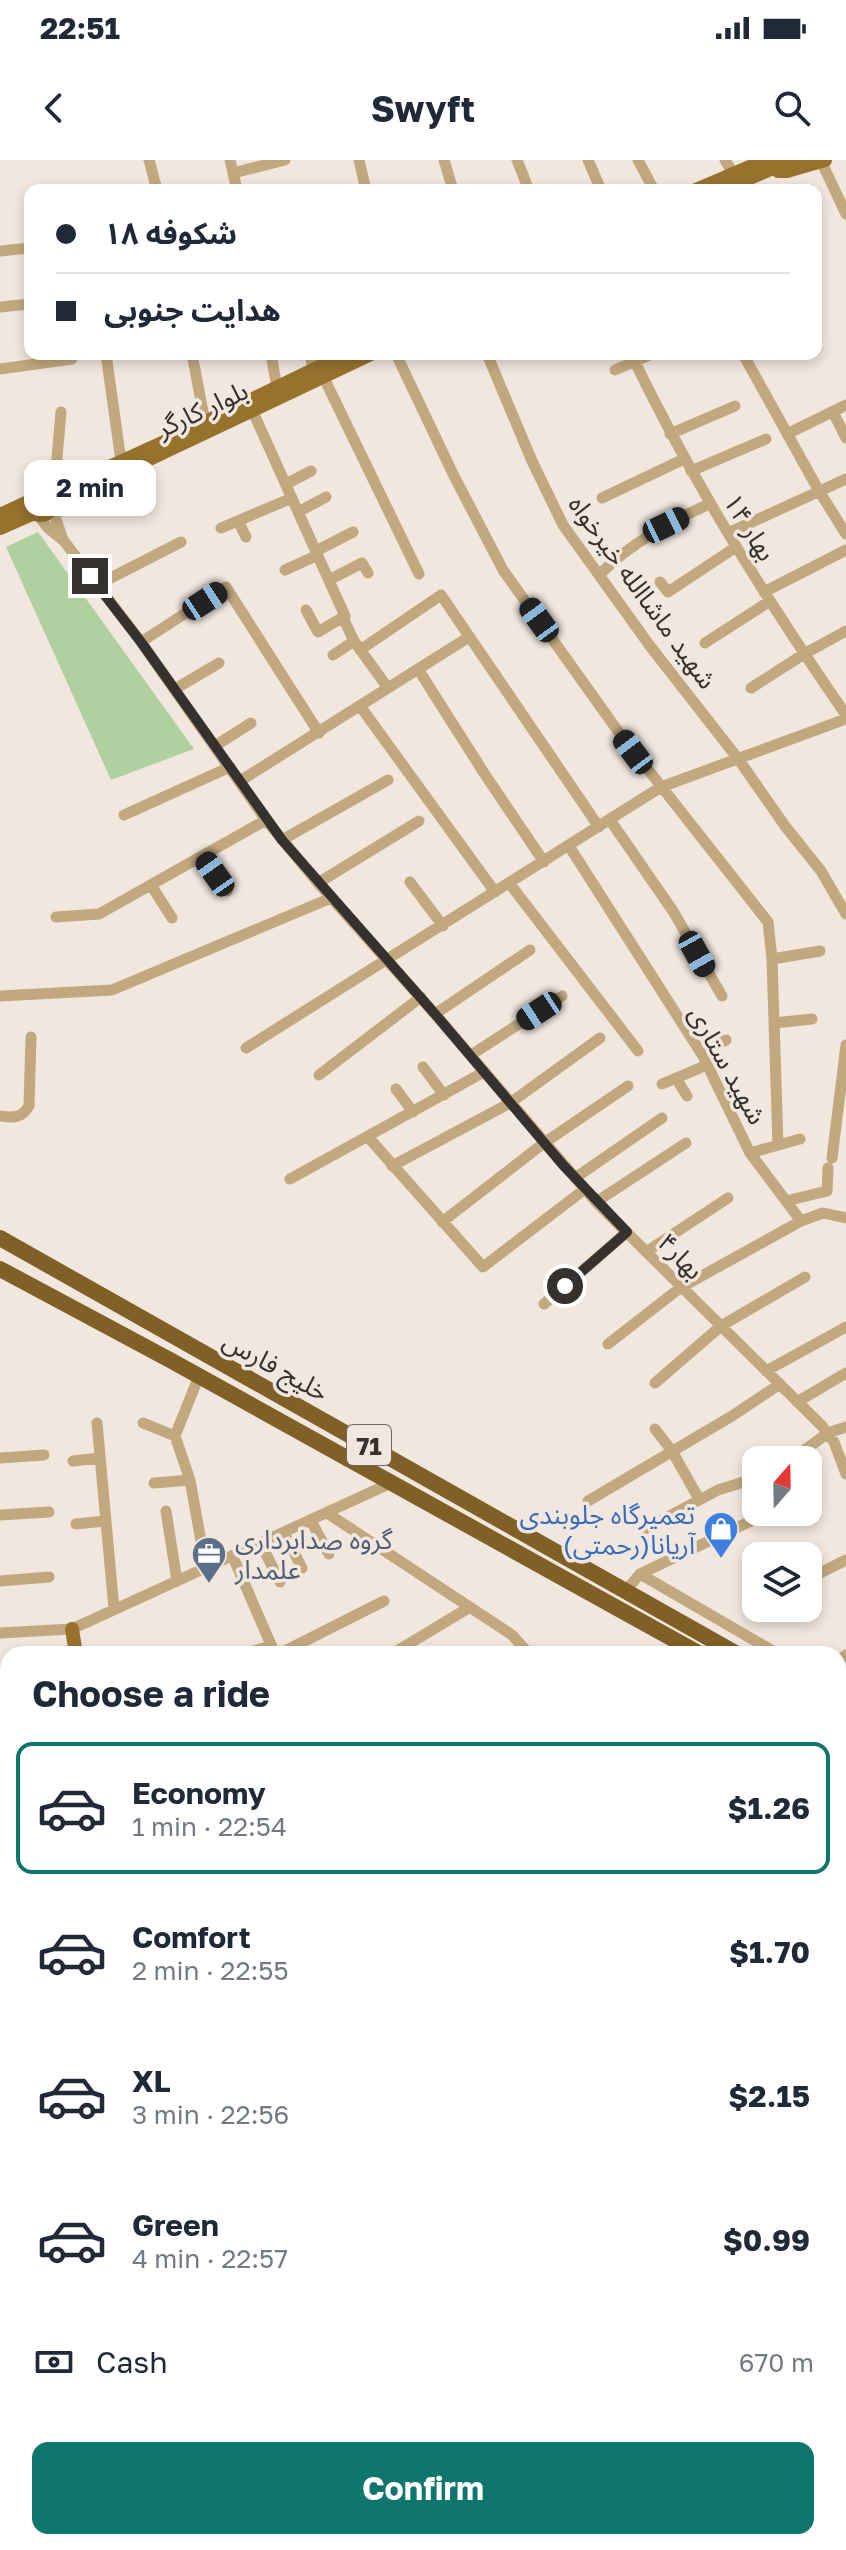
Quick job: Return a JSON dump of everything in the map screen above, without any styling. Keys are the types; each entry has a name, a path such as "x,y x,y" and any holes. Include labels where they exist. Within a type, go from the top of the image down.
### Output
{"highway":[{"name":"خلیج فارس","path":"0,1238 723,1646"},
{"name":"خلیج فارس","path":"0,1269 199,1376 679,1646"}],"main road":[{"path":"705,184 729,167 792,160"},
{"path":"763,163 787,171 823,161"},
{"path":"730,184 763,163"},
{"name":"بلوار کارگر","path":"52,500 253,412 337,360"},
{"name":"بلوار کارگر","path":"52,500 121,461 277,388 354,360"},
{"path":"0,515 34,510 47,514 52,500 35,494 34,510"},
{"path":"0,528 34,510"},
{"path":"72,1629 75,1646"}],"street":[{"path":"149,160 155,184"},
{"path":"230,160 236,184"},
{"path":"233,173 285,160"},
{"path":"359,160 365,184"},
{"path":"444,160 451,184"},
{"path":"517,160 527,184"},
{"path":"588,160 598,184"},
{"path":"638,160 651,184"},
{"path":"823,161 846,214"},
{"path":"0,251 24,249"},
{"path":"0,307 24,305"},
{"path":"0,369 65,360"},
{"path":"107,360 121,461"},
{"path":"193,360 205,422"},
{"path":"272,360 277,388"},
{"path":"313,360 419,574"},
{"path":"399,360 503,570 620,734 763,914 769,931 772,959 778,1145"},
{"name":"شهید ماشاالله خیرخواه","path":"490,360 563,525 785,826 842,896 846,914"},
{"path":"615,370 630,360"},
{"name":"بهار ۱۴","path":"634,360 709,504 846,717"},
{"path":"746,360 846,534"},
{"path":"787,434 846,405"},
{"path":"670,434 735,406"},
{"path":"61,412 52,500 64,541"},
{"path":"253,412 357,646 388,688"},
{"path":"833,412 846,438"},
{"path":"691,471 766,439"},
{"path":"602,498 684,459"},
{"path":"286,484 311,471"},
{"path":"728,533 846,479"},
{"path":"298,512 326,497"},
{"path":"221,528 292,498"},
{"path":"599,575 629,547 709,504"},
{"path":"34,510 48,528 64,541"},
{"path":"238,521 246,537"},
{"path":"285,570 353,532"},
{"name":"بهار۴","path":"64,541 141,642 266,820 318,883 421,997 596,1202 828,1433 846,1474"},
{"path":"97,585 181,542"},
{"path":"660,582 668,592 736,547"},
{"path":"705,643 767,596 846,550"},
{"path":"329,580 362,563 368,573"},
{"path":"141,642 226,587 319,733"},
{"path":"333,655 357,646 441,595 605,823 673,911 722,996"},
{"path":"306,610 318,632 345,619"},
{"path":"751,688 846,631"},
{"path":"240,781 469,637"},
{"path":"175,689 219,663"},
{"path":"418,669 544,862"},
{"path":"360,706 495,892"},
{"path":"246,1048 661,787 846,717"},
{"path":"215,746 251,723"},
{"path":"124,815 230,767"},
{"path":"282,840 388,780"},
{"path":"56,917 99,914 266,820"},
{"path":"318,883 419,821"},
{"name":"شهید ستاری","path":"569,846 700,1052 750,1153 801,1221"},
{"path":"202,856 227,891"},
{"path":"410,882 443,926"},
{"path":"510,884 638,1051"},
{"path":"151,885 172,918"},
{"path":"0,996 112,990 331,898"},
{"path":"435,1014 530,950"},
{"path":"772,959 820,951"},
{"path":"471,1055 562,996"},
{"path":"319,1075 421,997"},
{"path":"774,1023 812,1019"},
{"path":"0,1116 15,1118 25,1113 29,1106 31,1037"},
{"path":"392,1166 510,1103 600,1038"},
{"path":"700,1052 726,1040"},
{"path":"786,1201 827,1191 846,1045"},
{"path":"662,1084 707,1065"},
{"path":"423,1067 444,1095"},
{"path":"290,1179 484,1072"},
{"path":"676,1078 687,1096"},
{"path":"442,1222 544,1143 628,1086"},
{"path":"396,1089 413,1112"},
{"path":"575,1178 662,1118"},
{"path":"368,1137 483,1267 585,1189"},
{"path":"750,1153 800,1139"},
{"path":"596,1202 686,1143"},
{"path":"646,1252 728,1198"},
{"path":"608,1344 680,1288 801,1221 823,1213 846,1218"},
{"path":"544,1304 627,1232"},
{"path":"655,1383 721,1326 805,1277"},
{"path":"766,1371 846,1327"},
{"path":"797,1402 846,1373"},
{"path":"199,1376 175,1436 190,1480 206,1569"},
{"path":"588,1501 780,1384"},
{"path":"97,1423 114,1609"},
{"path":"143,1423 175,1436"},
{"path":"810,1446 828,1433 846,1427"},
{"path":"655,1429 672,1451 699,1499"},
{"path":"0,1458 44,1455"},
{"path":"73,1461 100,1458"},
{"path":"154,1483 190,1480"},
{"path":"645,1529 699,1499 742,1482"},
{"path":"0,1633 72,1629 391,1483"},
{"path":"166,1511 177,1581"},
{"path":"0,1515 49,1512"},
{"path":"327,1513 512,1635 522,1646"},
{"path":"76,1524 105,1521"},
{"path":"311,1521 329,1554"},
{"path":"626,1590 640,1574 742,1525"},
{"path":"284,1533 302,1568"},
{"path":"261,1544 280,1582"},
{"path":"233,1557 273,1646"},
{"path":"822,1572 846,1560"},
{"path":"640,1574 764,1646"},
{"path":"0,1581 49,1577"},
{"path":"286,1646 384,1601"},
{"path":"405,1646 470,1607"}],"green space":[{"path":"38,532 194,749 111,780 6,547"}],"place":[{"name":"تعمیرگاه جلوبندی آریانا(رحمتی)","path":"721,1560"},
{"name":"گروه صدابرداری علمدار","path":"209,1585"}],"route":[{"path":"90,576 141,642 282,840 563,1165 627,1232 565,1286"}]}
